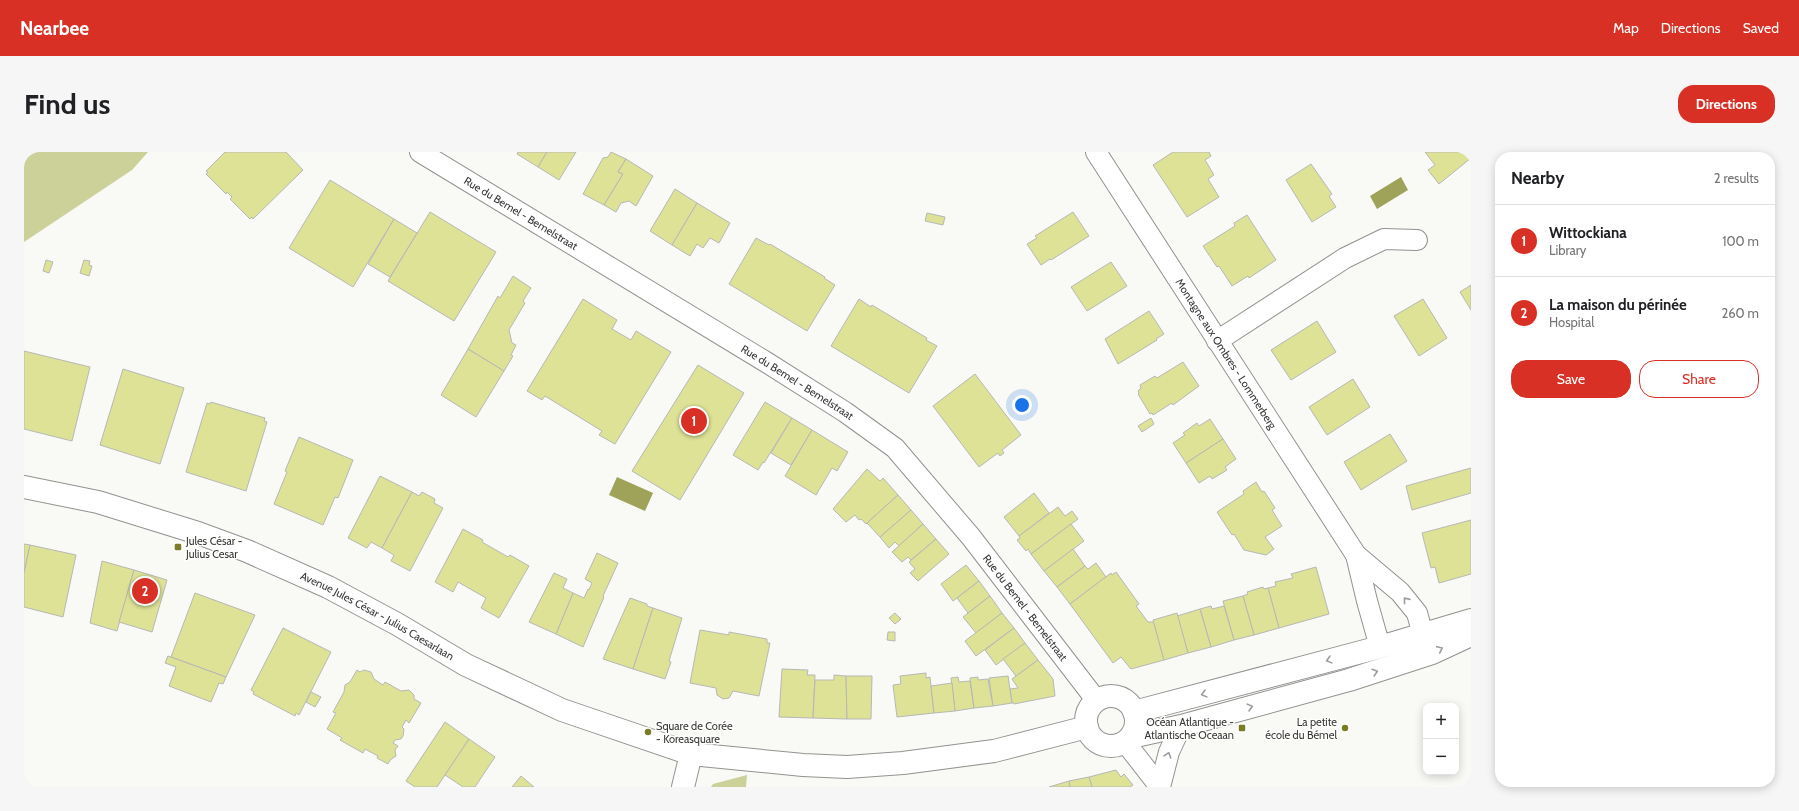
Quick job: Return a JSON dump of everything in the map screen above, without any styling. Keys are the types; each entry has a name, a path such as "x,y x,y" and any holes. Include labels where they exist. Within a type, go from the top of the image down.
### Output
{"street":[{"name":"Rue du Bemel - Bemelstraat","path":"420,152 766,362 845,412 895,448 971,537 1097,701"},
{"name":"Montagne aux Ombres - Lommerberg","path":"1096,152 1356,555 1400,592 1417,613 1423,635"},
{"path":"1217,340 1345,258 1384,239 1418,240"},
{"name":"Avenue Jules César - Julius Caesarlaan","path":"24,487 98,502 198,533 247,551 328,587 397,624 466,665 562,710 690,754 803,765 847,766 903,763 994,751 1087,727"},
{"name":"Montagne aux Ombres - Lommerberg","path":"1356,555 1366,601 1380,646"},
{"path":"1134,712 1423,635 1471,620"},
{"path":"1407,662 1423,635"},
{"path":"1128,740 1135,729 1136,721 1134,712 1126,702 1114,697 1105,697 1097,701 1088,713 1087,727 1091,736 1098,742 1107,746 1116,746 1128,740 1349,680 1407,662 1432,653 1471,635"},
{"path":"1380,646 1407,662"},
{"path":"1160,787 1169,752 1181,726"},
{"path":"1128,740 1160,787"},
{"path":"683,787 690,754"}],"shaded area":[{"path":"24,152 148,152 132,170 24,242"},
{"path":"1401,177 1408,190 1377,209 1370,196"},
{"path":"617,477 653,493 645,511 609,495"},
{"path":"747,775 746,787 711,787 713,784"}],"building":[{"path":"225,152 286,152 303,170 253,219 252,217 250,219 230,199 232,197 227,192 226,194 206,174 208,172 206,171"},
{"path":"518,152 547,152 538,167 517,154"},
{"path":"547,152 576,152 559,180 538,167"},
{"path":"611,152 626,159 618,172 623,174 604,205 583,194 603,158 608,157"},
{"path":"1173,152 1209,152 1211,156 1205,160 1214,175 1208,179 1219,197 1187,217 1153,165"},
{"path":"1425,152 1471,152 1471,158 1439,184 1428,170 1435,165"},
{"path":"626,159 653,176 636,206 629,201 621,203 616,212 604,205 623,174 618,172"},
{"path":"1311,164 1332,194 1329,196 1336,207 1312,222 1286,180"},
{"path":"330,180 394,219 353,287 289,248"},
{"path":"675,189 697,203 672,245 650,231"},
{"path":"697,203 730,223 719,243 710,238 703,248 697,244 690,256 672,245"},
{"path":"430,212 496,252 454,321 388,281"},
{"path":"1073,212 1089,236 1041,265 1027,244 1037,238 1035,236"},
{"path":"927,213 945,217 943,225 925,221"},
{"path":"1247,215 1276,260 1249,278 1248,276 1232,286 1219,266 1217,267 1203,246 1235,226 1234,223"},
{"path":"394,219 417,233 390,277 368,264"},
{"path":"756,238 769,245 770,244 825,277 824,278 835,285 807,331 729,284"},
{"path":"46,260 53,262 49,273 43,271"},
{"path":"84,260 90,261 89,265 92,266 89,276 80,273"},
{"path":"1111,262 1127,286 1087,311 1071,287"},
{"path":"513,276 531,288 523,301 525,303 509,330 512,343 516,345 511,355 513,356 504,371 468,349 498,296 500,298"},
{"path":"1471,285 1471,310 1460,292"},
{"path":"583,299 617,320 612,329 631,340 636,331 671,352 615,444 599,435 602,431 545,396 542,400 527,391"},
{"path":"859,299 871,307 872,305 927,338 926,340 937,346 909,393 831,346"},
{"path":"1423,299 1447,338 1419,356 1394,316"},
{"path":"1149,311 1164,334 1156,339 1157,340 1118,364 1105,339"},
{"path":"1317,321 1336,352 1291,380 1271,350"},
{"path":"468,349 504,371 476,417 441,395"},
{"path":"24,351 90,367 72,441 24,429"},
{"path":"1183,362 1199,386 1173,405 1172,403 1153,415 1152,413 1150,414 1138,394 1138,391 1141,388 1140,385 1155,376 1157,378"},
{"path":"698,365 744,393 680,500 632,471"},
{"path":"123,369 184,388 160,464 100,445"},
{"path":"975,374 1021,435 1002,450 1004,453 1000,456 998,453 979,467 933,406"},
{"path":"1353,379 1370,407 1327,435 1309,407"},
{"path":"211,402 265,418 264,421 267,422 246,491 186,472 207,403 210,404"},
{"path":"765,402 792,418 758,470 733,455"},
{"path":"792,418 812,430 791,465 771,453"},
{"path":"1151,418 1154,424 1142,432 1138,426"},
{"path":"1210,419 1223,439 1186,463 1173,443 1185,435 1183,433 1197,423 1199,426"},
{"path":"812,430 848,452 837,471 832,468 816,495 785,476"},
{"path":"1390,434 1407,461 1361,490 1344,462"},
{"path":"299,437 353,460 338,498 335,497 323,525 274,504 287,472 285,471"},
{"path":"1223,439 1236,459 1225,467 1227,470 1212,479 1210,476 1199,483 1186,463"},
{"path":"1471,468 1471,493 1412,510 1406,486"},
{"path":"867,469 880,481 883,478 898,495 866,524 861,519 859,520 855,515 846,522 833,509"},
{"path":"380,476 412,492 382,548 371,542 367,548 348,538"},
{"path":"1256,482 1275,508 1272,510 1282,526 1265,537 1274,549 1266,555 1244,550 1217,512 1244,494 1243,491"},
{"path":"412,492 419,496 422,492 435,499 434,503 443,508 410,571 391,561 394,555 382,548"},
{"path":"1034,493 1049,513 1019,536 1004,517"},
{"path":"898,495 911,510 880,537 867,523"},
{"path":"1058,507 1065,516 1072,511 1078,519 1031,554 1028,549 1026,551 1017,540 1020,538 1019,536"},
{"path":"911,510 923,524 899,546 895,542 889,548 880,537"},
{"path":"1471,520 1471,574 1439,583 1435,567 1431,568 1422,533"},
{"path":"923,524 936,539 911,560 908,557 902,562 892,552"},
{"path":"1071,524 1084,541 1044,571 1031,554"},
{"path":"463,529 483,540 482,542 508,557 510,555 529,566 499,618 481,608 486,598 458,582 453,592 435,582"},
{"path":"936,539 949,554 918,581 910,573 915,569 909,562"},
{"path":"24,544 30,545 24,573"},
{"path":"30,545 76,555 63,617 24,607 24,573"},
{"path":"1073,549 1085,566 1057,587 1044,571"},
{"path":"597,553 618,563 583,647 556,634 573,593 584,598 588,589 589,590 592,583 585,579"},
{"path":"102,561 134,570 117,631 90,623"},
{"path":"1096,563 1106,577 1070,604 1057,587 1085,566 1088,569"},
{"path":"966,565 979,581 953,601 941,584"},
{"path":"1316,567 1329,614 1279,628 1268,588 1276,586 1275,582 1293,578 1291,574"},
{"path":"134,570 167,580 152,632 119,622"},
{"path":"1116,572 1139,604 1136,606 1148,622 1154,622 1164,660 1131,669 1121,657 1113,663 1070,604 1111,573 1112,575"},
{"path":"554,573 567,579 563,588 573,593 556,634 529,622"},
{"path":"979,581 990,596 968,613 957,598"},
{"path":"1263,587 1264,589 1268,588 1279,628 1254,635 1243,596 1248,594 1247,592"},
{"path":"195,593 255,615 226,677 171,657"},
{"path":"990,596 1002,613 976,633 963,617"},
{"path":"1243,596 1254,635 1234,640 1223,601"},
{"path":"630,598 647,604 647,606 653,608 633,669 603,659"},
{"path":"1211,606 1212,609 1224,606 1234,640 1211,647 1200,609"},
{"path":"653,608 682,618 669,661 671,662 665,679 633,669"},
{"path":"1200,609 1211,647 1188,653 1177,616"},
{"path":"895,613 901,619 895,624 889,618"},
{"path":"1002,613 1014,628 976,656 965,641"},
{"path":"1177,613 1188,653 1164,660 1153,620"},
{"path":"283,628 331,652 299,715 296,713 295,716 253,694 254,692 251,690"},
{"path":"1014,628 1025,643 996,665 985,650"},
{"path":"700,630 729,635 729,632 767,639 767,643 770,643 759,696 733,691 729,698 723,699 717,695 716,688 690,683"},
{"path":"888,632 895,632 895,641 887,640"},
{"path":"1025,643 1038,660 1016,676 1003,659"},
{"path":"168,656 226,677 223,684 219,683 211,702 169,686 176,667 165,663"},
{"path":"1038,660 1053,679 1055,696 1014,704 1012,703 1010,689 1018,688 1012,679"},
{"path":"782,669 808,670 807,675 815,675 813,718 779,717"},
{"path":"357,670 360,672 364,670 371,672 374,679 383,685 385,682 401,691 409,690 414,695 414,699 421,703 409,723 406,720 402,727 404,729 401,739 395,740 393,743 398,746 395,750 396,756 390,760 388,764 377,758 378,756 365,749 363,753 340,740 342,738 327,729 336,713 333,712 344,692 345,685 350,682"},
{"path":"926,673 926,678 930,677 934,713 897,717 893,685 901,684 900,676"},
{"path":"834,675 846,676 847,719 813,718 815,680 834,680"},
{"path":"846,676 872,676 871,719 847,719"},
{"path":"1008,676 1012,703 993,706 989,678"},
{"path":"958,677 959,682 970,681 974,708 955,711 951,678"},
{"path":"978,677 978,680 988,679 993,706 974,708 970,678"},
{"path":"952,683 955,711 934,713 931,686"},
{"path":"311,692 321,697 315,707 306,702"},
{"path":"445,722 469,739 437,787 415,787 406,781"},
{"path":"469,739 495,757 475,787 463,787 445,775"},
{"path":"1116,770 1121,777 1124,774 1133,785 1130,787 1092,787 1089,777"},
{"path":"521,776 534,787 512,787"},
{"path":"1089,777 1092,787 1070,787 1069,781"},
{"path":"1069,781 1070,787 1049,787"}],"place":[{"name":"Wittockiana","path":"694,421"},
{"name":"Jules César - Julius Cesar","path":"178,547"},
{"name":"La maison du périnée","path":"145,591"},
{"name":"Océan Atlantique - Atlantische Oceaan","path":"1242,728"},
{"name":"La petite école du Bémel","path":"1345,728"},
{"name":"Square de Corée - Koreasquare","path":"648,732"}]}
